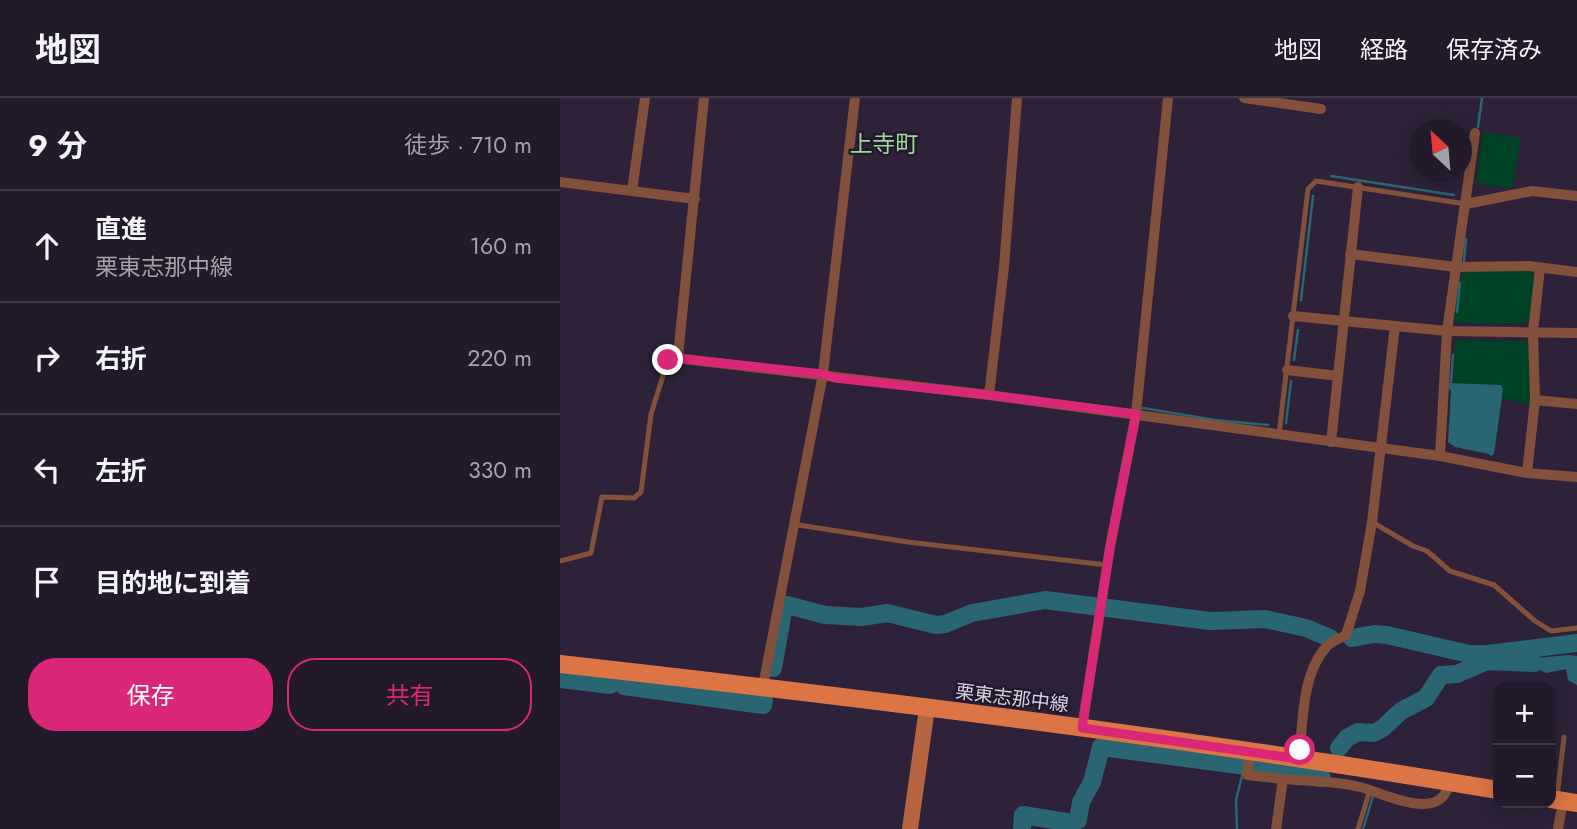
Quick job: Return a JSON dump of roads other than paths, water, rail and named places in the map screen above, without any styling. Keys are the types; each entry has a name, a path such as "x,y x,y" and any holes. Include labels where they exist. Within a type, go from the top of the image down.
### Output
{"main road":[{"name":"栗東志那中線","path":"560,664 763,686 1082,728 1493,789"}],"street":[{"path":"632,191 645,98"},
{"path":"704,98 678,356 684,359 1136,414 1440,456 1527,473 1577,477"},
{"path":"763,686 792,524 823,374 855,98"},
{"path":"989,395 1004,267 1017,98"},
{"path":"1082,728 1107,565 1136,414 1168,98"},
{"path":"1244,98 1321,109"},
{"path":"1440,456 1447,331 1475,133"},
{"path":"560,182 695,199"},
{"path":"1331,442 1358,187"},
{"path":"1466,204 1532,191 1577,197"},
{"path":"1350,254 1456,267 1540,268 1577,272"},
{"path":"1527,473 1535,400 1533,332 1540,268"},
{"path":"1293,316 1447,331 1577,333"},
{"path":"1299,759 1308,688 1322,653 1334,640 1346,635 1360,591 1382,450 1395,326"},
{"path":"1287,370 1338,376"},
{"path":"1535,400 1577,404"},
{"path":"909,829 926,708"},
{"path":"1250,752 1247,775 1358,787 1384,797 1430,803 1438,801 1447,793 1449,782"},
{"path":"1276,829 1283,779"},
{"path":"1558,829 1562,801"}],"lane":[{"path":"1279,435 1308,189 1316,181 1466,204"},
{"path":"560,561 591,553 603,497 634,498 641,492 654,401 668,360 678,356"},
{"path":"1372,522 1413,546 1427,551 1450,571 1494,585 1535,621 1551,631 1577,628"},
{"path":"792,524 1107,565"},
{"path":"1562,801 1561,747 1564,737"},
{"path":"1358,829 1370,790"}],"waterway":[{"path":"1478,127 1482,98"},
{"path":"1331,176 1454,195"},
{"path":"1301,300 1313,196"},
{"path":"1464,261 1466,239"},
{"path":"1457,312 1460,283"},
{"path":"1294,360 1298,330"},
{"path":"1451,383 1453,355"},
{"path":"1286,423 1291,381"},
{"path":"1143,408 1215,420 1268,425"},
{"path":"773,668 784,606 787,605 825,615 862,617 887,613 936,625 972,613 1045,600 1210,621 1265,619 1306,628 1330,638"},
{"path":"1352,638 1374,634 1387,635 1469,654 1577,643"},
{"path":"1339,748 1347,738 1358,732 1374,733 1401,711 1426,698 1441,675 1457,674 1487,661 1534,663"},
{"path":"560,679 610,685"},
{"path":"624,686 763,705 764,701"},
{"path":"1022,829 1023,815 1072,823 1078,820 1081,802 1092,782 1101,747 1246,766"},
{"path":"1256,768 1322,778"},
{"path":"1237,829 1236,800 1242,776"},
{"path":"1363,829 1374,793"}],"district":[{"name":"上寺町","path":"884,144"}]}
